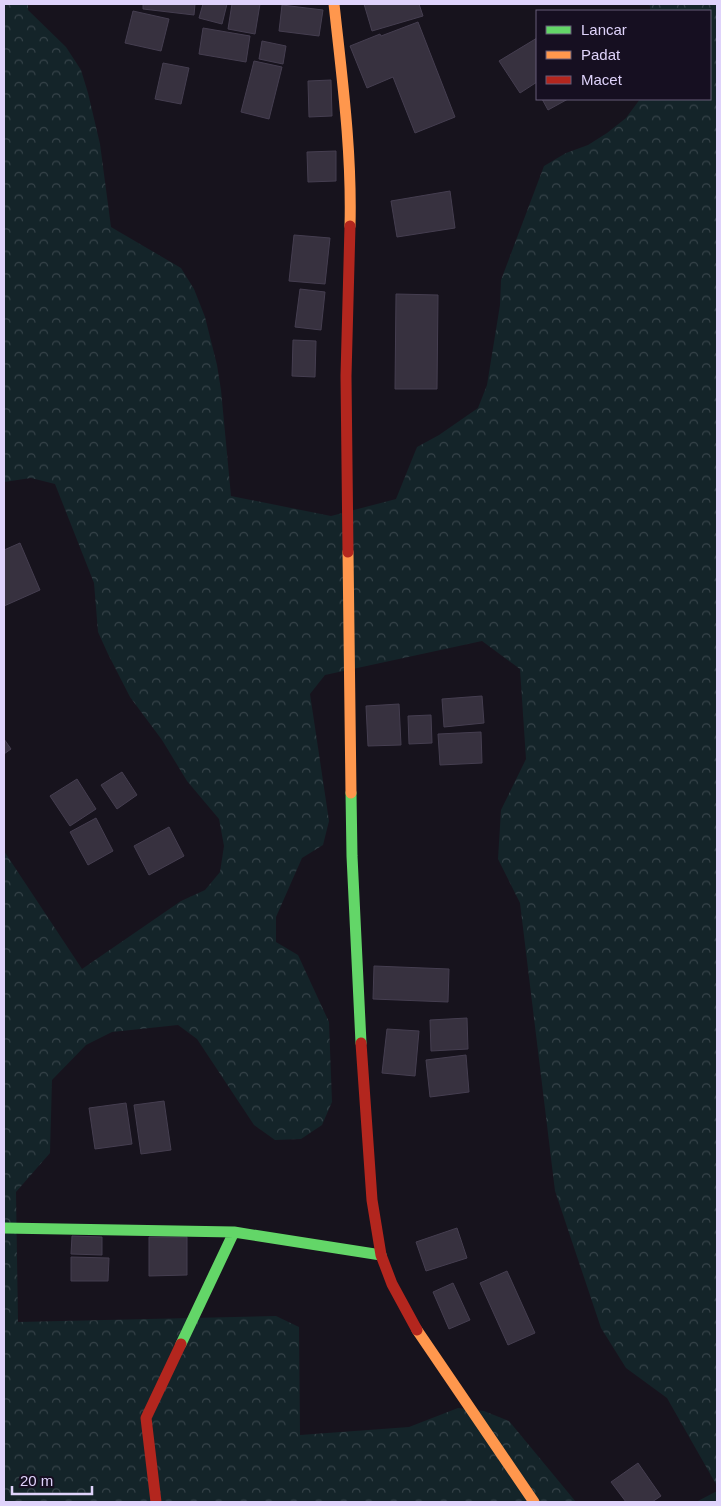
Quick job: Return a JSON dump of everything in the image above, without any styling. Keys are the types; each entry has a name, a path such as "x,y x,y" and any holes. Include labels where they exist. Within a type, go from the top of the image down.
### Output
{"street":[{"path":"334,4 346,111 351,182 346,386 352,856 361,1045 372,1200 381,1255 392,1284 414,1325 534,1502"},
{"path":"4,1228 234,1232 381,1255"},
{"path":"156,1502 146,1418 234,1232"}],"green space":[{"path":"4,4 28,4 28,10 66,47 81,70 100,144 111,227 181,268 194,289 205,317 217,365 231,496 331,516 396,499 417,447 439,435 478,408 487,385 500,305 501,280 544,166 566,153 588,145 607,133 626,118 639,100 711,100 711,10 650,10 648,4 717,4 717,1486 667,1398 626,1368 601,1328 555,1191 520,903 498,859 501,810 526,759 520,669 482,641 325,675 310,694 329,821 323,845 302,858 276,917 276,942 298,955 329,1022 332,1102 322,1125 301,1139 275,1140 254,1125 197,1039 178,1025 112,1032 86,1045 52,1080 50,1153 16,1192 18,1322 276,1316 299,1327 300,1435 409,1427 458,1408 484,1411 509,1421 576,1502 4,1502 4,851 82,969 181,901 205,890 220,872 224,846 219,819 187,781 162,740 130,697 108,654 98,632 94,583 55,484 31,478 4,482"},
{"path":"717,1491 717,1502 696,1502"}],"building":[{"path":"143,4 195,4 194,15 143,9"},
{"path":"203,4 227,4 222,24 199,18"},
{"path":"232,4 260,4 255,34 228,29"},
{"path":"364,4 419,4 423,16 372,31"},
{"path":"282,5 323,10 319,36 279,31"},
{"path":"133,11 169,19 161,51 125,43"},
{"path":"418,22 455,117 415,133 393,77 367,88 350,46"},
{"path":"203,28 250,36 246,62 199,54"},
{"path":"536,39 536,83 520,93 499,61"},
{"path":"262,41 286,46 283,64 259,59"},
{"path":"254,61 282,67 269,119 241,112"},
{"path":"163,63 189,68 181,104 155,99"},
{"path":"331,80 332,116 309,117 308,81"},
{"path":"543,100 566,100 548,110"},
{"path":"336,151 336,181 308,182 307,152"},
{"path":"450,191 455,228 397,237 391,201"},
{"path":"294,235 330,238 325,284 289,281"},
{"path":"300,289 325,292 321,330 295,327"},
{"path":"396,294 438,295 437,389 395,389"},
{"path":"293,340 316,341 315,377 292,376"},
{"path":"20,543 40,590 4,606 4,550"},
{"path":"482,696 484,723 444,727 442,699"},
{"path":"399,704 401,745 368,746 366,706"},
{"path":"431,715 432,743 409,744 408,716"},
{"path":"481,732 482,763 440,765 438,734"},
{"path":"4,739 11,749 4,754"},
{"path":"122,772 137,795 117,809 101,785"},
{"path":"77,779 96,809 70,826 50,796"},
{"path":"96,818 113,851 88,865 70,832"},
{"path":"169,827 184,856 149,875 134,846"},
{"path":"374,966 449,969 448,1002 373,999"},
{"path":"467,1018 468,1049 431,1051 430,1020"},
{"path":"387,1029 419,1031 415,1076 382,1073"},
{"path":"466,1055 469,1092 430,1097 426,1060"},
{"path":"164,1101 171,1150 141,1154 134,1105"},
{"path":"126,1103 132,1144 95,1149 89,1108"},
{"path":"457,1228 467,1258 426,1271 416,1242"},
{"path":"72,1236 102,1237 102,1255 71,1254"},
{"path":"149,1237 187,1237 187,1275 149,1276"},
{"path":"71,1257 109,1258 108,1281 71,1281"},
{"path":"507,1271 535,1333 508,1345 480,1283"},
{"path":"453,1283 470,1320 449,1329 433,1292"},
{"path":"638,1463 661,1496 652,1502 626,1502 611,1482"}],"traffic: fast":[{"path":"351,793 352,856 361,1043"},
{"path":"4,1228 234,1232 381,1255"},
{"path":"181,1344 234,1232"}],"traffic: slow":[{"path":"334,4 348,142 350,226"},
{"path":"348,552 351,793"},
{"path":"417,1330 534,1502"}],"traffic: jam":[{"path":"348,552 346,376 350,226"},
{"path":"361,1043 372,1200 381,1255 392,1284 417,1330"},
{"path":"156,1502 146,1418 181,1344"}]}
